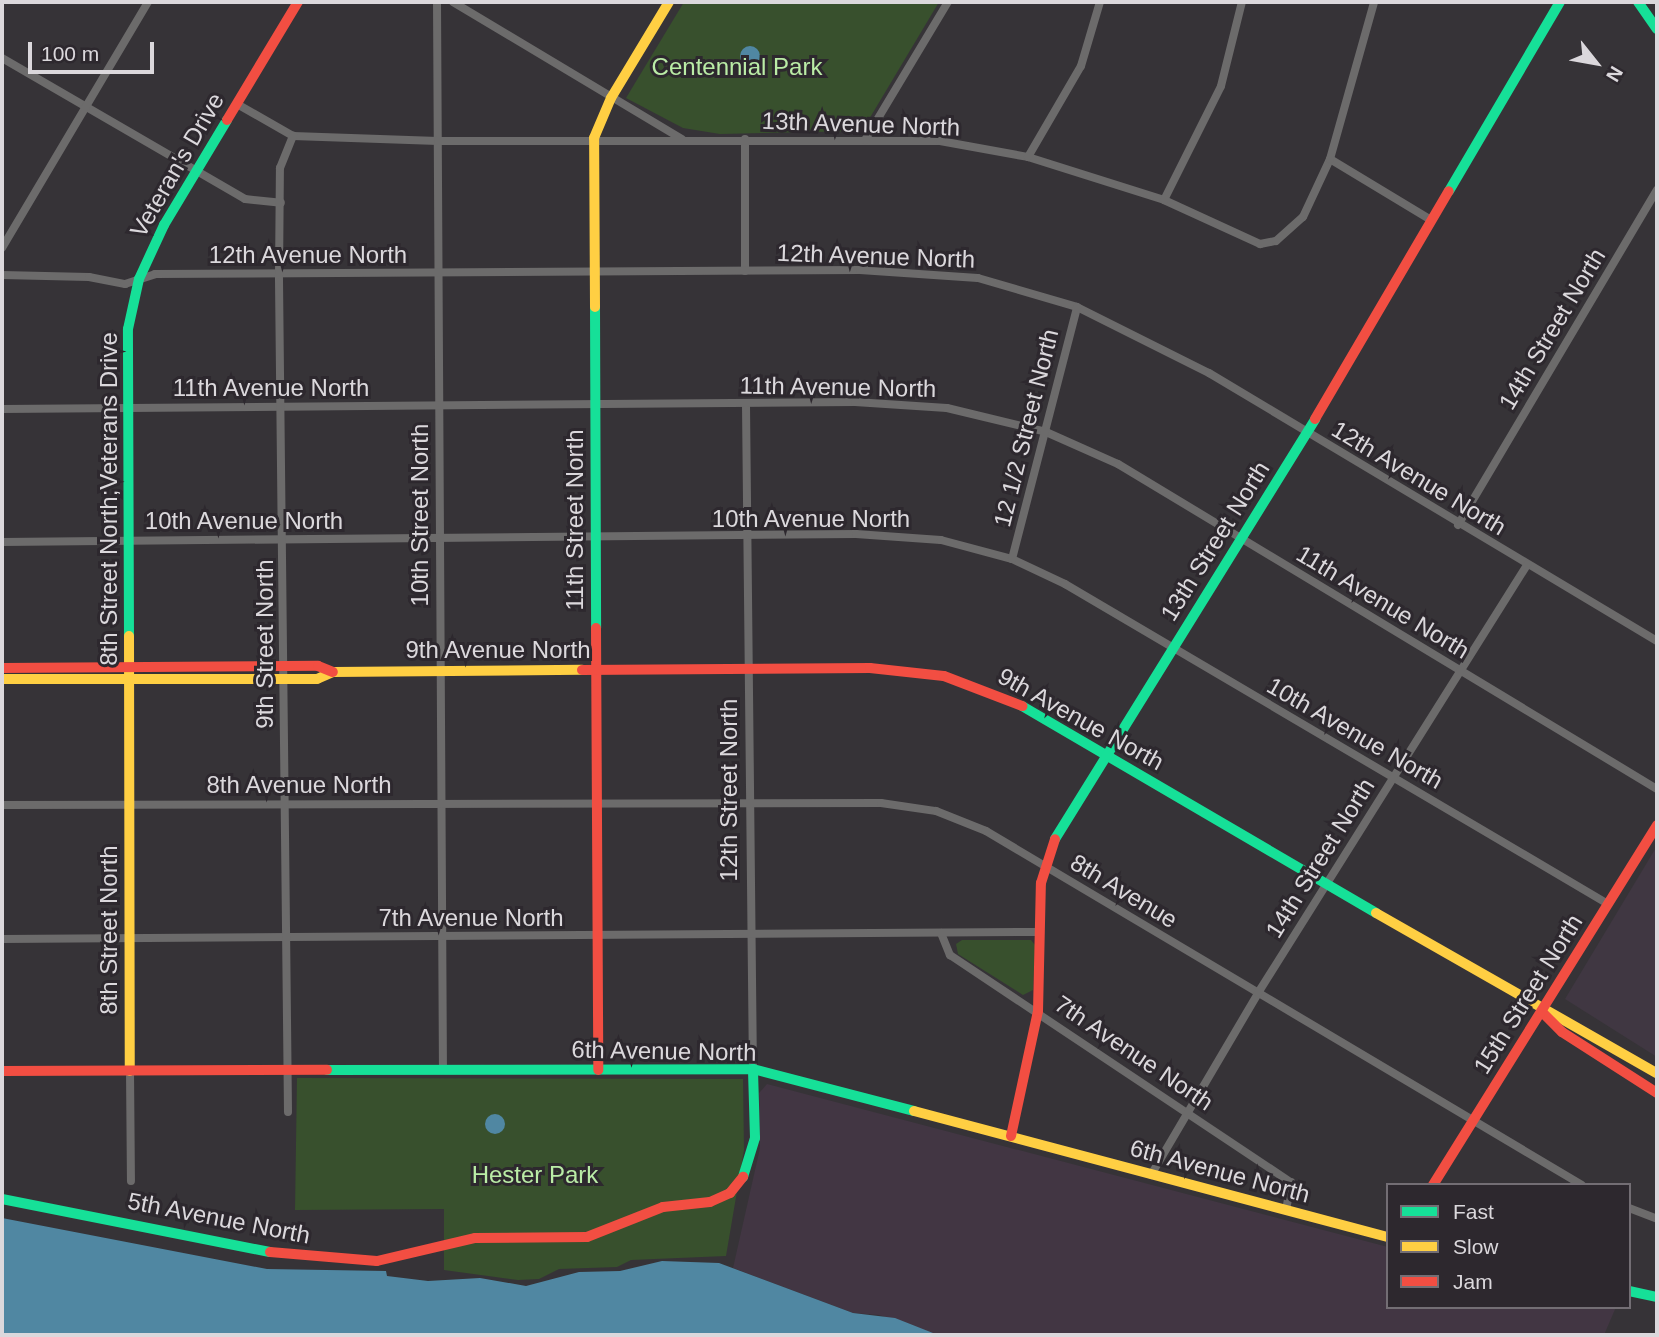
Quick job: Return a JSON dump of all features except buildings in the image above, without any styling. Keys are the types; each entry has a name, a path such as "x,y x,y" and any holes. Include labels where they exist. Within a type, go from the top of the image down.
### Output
{"street":[{"path":"2,248 148,2"},
{"name":"Veteran's Drive","path":"139,279 197,172 298,2"},
{"name":"10th Street North","path":"437,2 440,539 437,671 443,1070"},
{"path":"453,2 682,139"},
{"path":"594,138 611,98 669,2"},
{"path":"866,140 948,2"},
{"path":"1028,157 1081,66 1100,2"},
{"path":"1164,200 1221,86 1242,2"},
{"name":"13th Avenue North","path":"293,136 438,141 594,138 940,141 1028,157 1164,200 1245,241 1276,241 1303,217 1330,159 1374,2"},
{"path":"1638,2 1657,29"},
{"name":"13th Street North","path":"1012,1136 1038,1011 1044,865 1056,835 1307,433 1556,3"},
{"path":"2,58 244,199 281,203"},
{"path":"237,104 293,136"},
{"name":"9th Street North","path":"288,1112 284,938 284,540 279,275 280,168 293,136"},
{"name":"11th Street North","path":"594,138 598,1070"},
{"path":"745,139 745,271"},
{"path":"1330,159 1432,220"},
{"name":"14th Street North","path":"1458,525 1657,190"},
{"name":"12th Avenue North","path":"2,275 89,276 125,284 155,274 860,270 978,278 1077,307 1209,373 1458,525 1657,641"},
{"name":"8th Street North;Veterans Drive","path":"130,673 128,329 139,279"},
{"name":"12 1/2 Street North","path":"1012,559 1077,307"},
{"name":"11th Avenue North","path":"2,409 855,402 947,408 1046,432 1118,464 1657,789"},
{"name":"12th Street North","path":"745,1174 755,1138 749,935 751,669 746,404"},
{"name":"10th Avenue North","path":"2,542 750,538 856,534 941,540 1012,559 1065,584 1171,649 1608,904"},
{"name":"14th Street North","path":"1152,1175 1258,993 1527,565"},
{"name":"9th Avenue North","path":"2,668 130,673"},
{"name":"9th Avenue North","path":"2,679 130,673 283,672 317,679 332,672 870,668 944,676 1005,697 1541,1011 1568,1020 1657,1073"},
{"name":"8th Street North","path":"130,673 131,1181"},
{"name":"8th Avenue","path":"596,804 881,803 936,811 986,831 1579,1183"},
{"name":"8th Avenue North","path":"2,805 596,804"},
{"name":"15th Street North","path":"1434,1183 1657,825"},
{"name":"7th Avenue North","path":"2,939 1040,932"},
{"name":"7th Avenue North","path":"941,933 950,955 1038,1011 1291,1182 1286,1210"},
{"name":"9th Avenue North","path":"1541,1011 1562,1032 1657,1093"},
{"name":"6th Avenue North","path":"2,1071 753,1069 1386,1236"},
{"name":"5th Avenue North","path":"2,1199 298,1258 377,1261 475,1238 587,1237 663,1207 710,1202 730,1193 745,1174"},
{"path":"1631,1209 1657,1219"},
{"path":"1631,1292 1657,1297"}],"shaded area":[{"path":"1657,846 1657,1057 1565,999"},
{"path":"767,1084 1386,1246 1386,1309 1615,1309 1604,1335 938,1335 879,1315 853,1313 733,1268 760,1148 759,1093"}],"green space":[{"name":"Centennial Park","path":"684,2 939,2 862,131 720,134 683,128 626,98"},
{"path":"962,940 1031,940 1035,945 1033,990 1023,995 958,954 956,944"},
{"name":"Hester Park","path":"297,1078 743,1079 744,1150 726,1256 631,1260 617,1267 559,1269 539,1279 518,1280 444,1270 444,1209 295,1210"}],"water":[{"path":"750,46 757,49 760,56 757,63 750,66 743,63 740,56 743,49"},
{"path":"495,1114 502,1117 505,1124 502,1131 495,1134 488,1131 485,1124 488,1117"},
{"path":"2,1218 267,1269 386,1271 387,1276 428,1281 480,1278 526,1286 579,1272 620,1271 662,1261 719,1263 853,1313 895,1318 938,1335 2,1335"}],"traffic: fast":[{"path":"1449,191 1560,2"},
{"path":"1638,2 1657,29"},
{"path":"129,636 128,329 139,279 164,225 227,120"},
{"path":"595,307 596,628"},
{"path":"1055,839 1315,419"},
{"path":"1022,706 1376,913"},
{"path":"327,1070 753,1069 914,1111"},
{"path":"743,1177 755,1138 753,1069"},
{"path":"2,1199 270,1252"},
{"path":"1631,1291 1657,1297"}],"traffic: slow":[{"path":"595,307 594,138 611,98 669,2"},
{"path":"129,636 130,1071"},
{"path":"2,679 317,679 333,672 582,670"},
{"path":"1376,913 1657,1073"},
{"path":"914,1111 1386,1236"}],"traffic: jam":[{"path":"227,120 298,2"},
{"path":"1315,419 1449,191"},
{"path":"596,628 598,1070"},
{"path":"2,668 318,666 333,672"},
{"path":"582,670 870,668 944,676 1022,706"},
{"path":"1434,1183 1657,825"},
{"path":"1011,1136 1038,1011 1041,883 1055,839"},
{"path":"1543,1013 1562,1032 1657,1093"},
{"path":"2,1071 327,1070"},
{"path":"270,1252 377,1261 475,1238 587,1237 663,1207 710,1202 730,1193 743,1177"}]}
